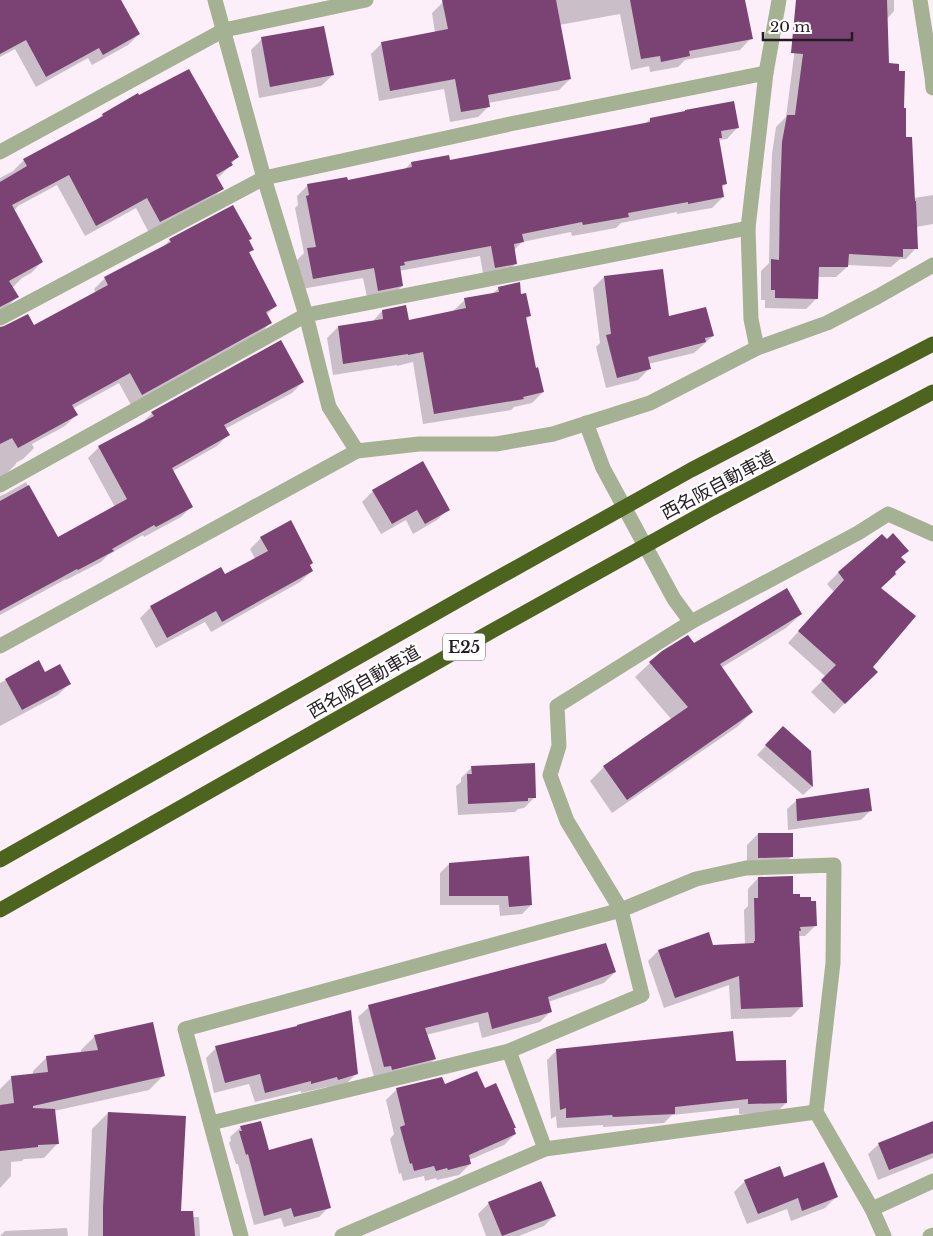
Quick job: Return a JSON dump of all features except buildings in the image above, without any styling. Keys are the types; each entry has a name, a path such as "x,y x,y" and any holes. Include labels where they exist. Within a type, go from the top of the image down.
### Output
{"highway":[{"name":"西名阪自動車道","path":"0,860 674,480 933,344"},
{"name":"西名阪自動車道","path":"0,910 713,508 933,392"}],"street":[{"path":"215,0 264,178 306,315 329,407 357,451"},
{"path":"0,152 224,30 366,0"},
{"path":"758,348 751,319 748,228 766,73 780,0"},
{"path":"920,0 933,88"},
{"path":"0,318 264,178 519,122 766,73"},
{"path":"0,485 306,315 748,228"},
{"path":"0,646 357,451 419,444 496,444 554,434 650,403 758,348 827,323 933,265"},
{"path":"586,423 603,468 674,599 691,622"},
{"path":"211,1123 509,1051 642,994 620,910 566,820 550,775 559,746 557,706 691,622 858,533 888,514 933,534"},
{"path":"241,1236 186,1029 620,910 696,879 746,868 834,866 833,963 816,1112 872,1209 884,1236"},
{"path":"509,1051 545,1149"},
{"path":"342,1236 545,1149 816,1112"},
{"path":"872,1209 933,1181"}]}
